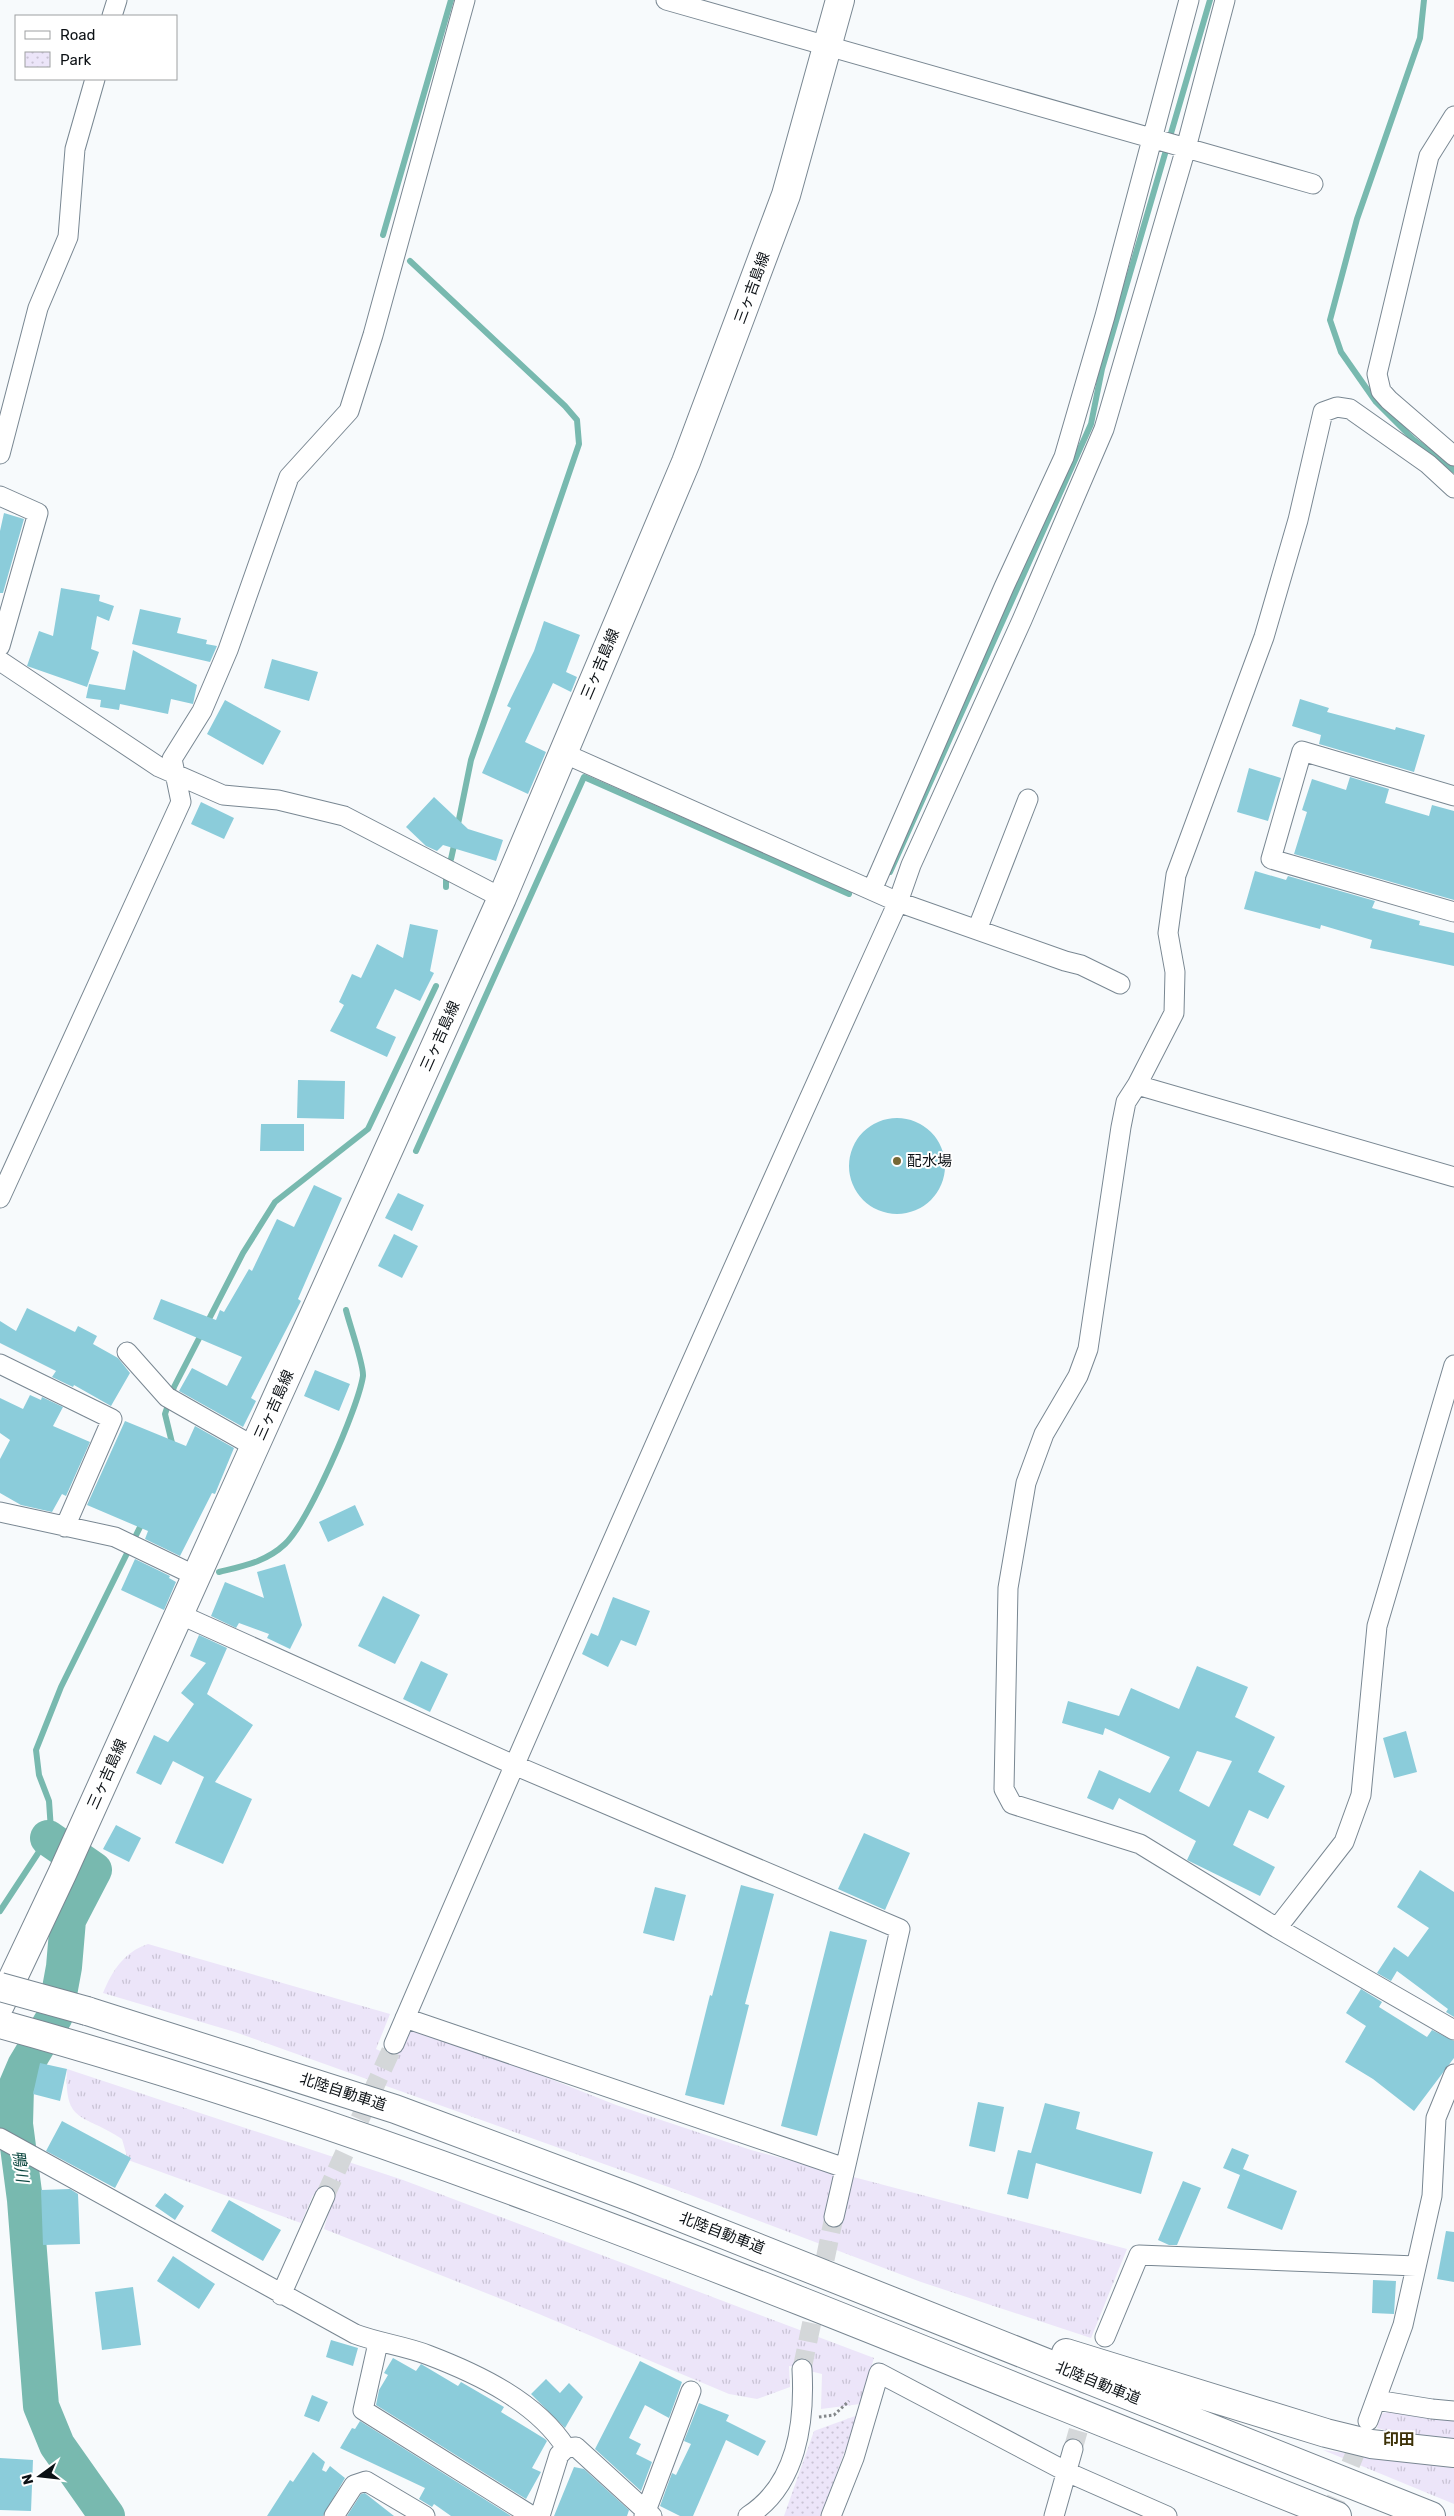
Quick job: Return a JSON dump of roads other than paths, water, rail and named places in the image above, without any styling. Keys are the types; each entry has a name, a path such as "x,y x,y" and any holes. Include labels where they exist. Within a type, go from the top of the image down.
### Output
{"main road":[{"name":"三ヶ吉島線","path":"0,2005 255,1447 502,898 686,462 786,195 829,46 840,0"},
{"name":"北陸自動車道","path":"0,1987 87,2011 395,2109 834,2277 1431,2516"},
{"path":"0,2024 77,2045 214,2087 395,2148 620,2232 946,2359 1337,2516"},
{"path":"834,2277 1278,2419 1371,2444 1454,2453"},
{"path":"946,2359 1295,2516"}],"street":[{"path":"112,15 117,0"},
{"path":"0,1198 181,802 172,759 202,711 221,667 289,478 348,410 373,335 465,0"},
{"path":"666,0 1313,184"},
{"path":"872,890 1004,587 1064,457 1153,138 1189,0"},
{"path":"394,2044 514,1765 769,1187 898,902 911,865 1022,620 1104,429 1226,0"},
{"path":"0,454 38,308 68,238 75,148 94,80"},
{"path":"1454,116 1429,156 1377,374 1380,391 1454,456"},
{"path":"1454,488 1428,464 1350,408 1337,407 1323,412 1298,520 1264,637 1176,875 1168,932 1174,972 1174,1013 1137,1085 1126,1102 1088,1349 1078,1376 1044,1434 1026,1483 1008,1588 1004,1789 1012,1804 1140,1844 1277,1928 1454,2030"},
{"path":"0,496 38,513 0,646"},
{"path":"0,661 159,767 177,776 223,795 278,800 344,816 502,898"},
{"path":"1454,796 1302,751 1271,859 1454,912"},
{"path":"562,753 898,902 1064,961 1081,965 1120,984"},
{"path":"977,930 1028,799"},
{"path":"1137,1085 1454,1177"},
{"path":"127,1352 167,1397 255,1447"},
{"path":"0,1364 112,1419 65,1527"},
{"path":"1277,1928 1344,1842 1361,1795 1377,1626 1454,1367"},
{"path":"0,1512 115,1537 196,1576"},
{"path":"179,1614 514,1765 900,1929 834,2217"},
{"path":"405,2018 845,2168"},
{"path":"1368,2422 1403,2325 1432,2196 1436,2118 1454,2074"},
{"path":"0,2138 355,2334 378,2343 427,2355 505,2389 558,2435 566,2448"},
{"path":"281,2294 326,2196"},
{"path":"1105,2337 1139,2255 1416,2266"},
{"path":"378,2343 363,2410 532,2516"},
{"path":"748,2516 762,2507 780,2487 801,2432 802,2368"},
{"path":"831,2516 854,2458 879,2373 1067,2472 1167,2516"},
{"path":"540,2516 559,2456 566,2448 576,2447 647,2514 690,2391"},
{"path":"1376,2400 1432,2409 1454,2410"},
{"path":"1054,2516 1073,2449"},
{"path":"334,2516 354,2485 366,2481 425,2516"}],"waterway":[{"path":"383,235 451,0"},
{"path":"890,872 1091,424 1102,369 1210,0"},
{"path":"1424,0 1420,38 1357,219 1330,320 1341,352 1376,402 1414,440 1454,470"},
{"path":"410,261 565,406 577,420 579,444 471,760 457,829"},
{"path":"416,1151 584,777 849,894"},
{"path":"451,859 455,841"},
{"path":"446,878 446,887"},
{"path":"173,1447 165,1414 174,1387 243,1253 275,1202 368,1129 436,986"},
{"path":"219,1572 262,1559 285,1544 295,1532 306,1513 331,1464 352,1413 363,1376 359,1354 346,1310"},
{"path":"0,1911 48,1838 51,1830 49,1801 39,1775 36,1750 61,1687 143,1521"},
{"name":"鴨川","path":"48,1838 94,1870 68,1920 64,1967 55,2016 25,2066 16,2087 15,2124 25,2200 41,2406 57,2445 107,2516"}],"tunnel":[{"path":"325,2196 394,2044"},
{"path":"802,2369 834,2217"},
{"path":"1073,2449 1105,2337"},
{"path":"1329,2516 1364,2432"}],"place":[{"name":"配水場","path":"897,1161"}],"district":[{"name":"印田","path":"1399,2439"}]}
